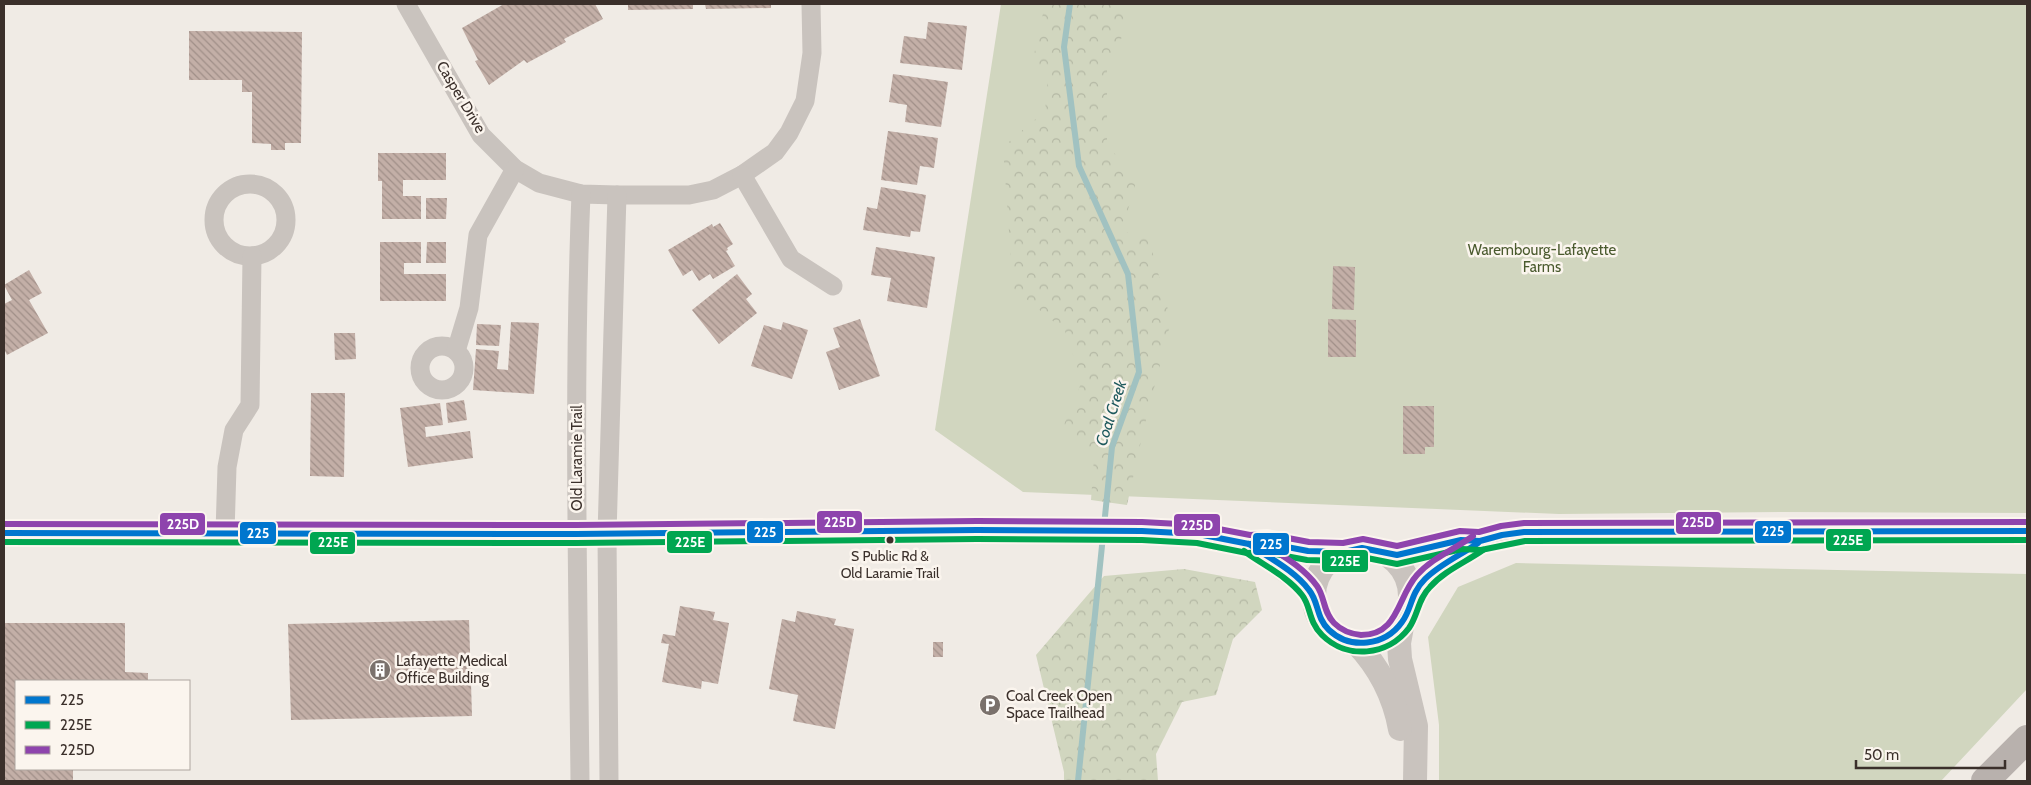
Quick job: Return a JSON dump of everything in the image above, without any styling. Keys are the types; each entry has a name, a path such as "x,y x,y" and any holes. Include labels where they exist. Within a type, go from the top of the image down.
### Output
{"main road":[{"path":"1985,781 2027,739"}],"street":[{"name":"Casper Drive","path":"406,4 481,135 515,169 539,183 581,194 617,195 689,194 713,190 742,175 774,152 789,133 805,101 812,53 811,4"},
{"path":"456,350 469,308 478,236 515,169"},
{"path":"742,175 791,259 833,286"},
{"name":"Old Laramie Trail","path":"580,781 576,534 577,362 581,194"},
{"name":"Old Laramie Trail","path":"609,781 607,534 617,195"},
{"path":"225,533 227,467 234,430 250,405 252,256"},
{"path":"4,533 607,534 1142,531 1198,534 1249,544 1266,543 1308,551 1344,552 1362,548 1397,555 1461,540 1480,541 1524,532 2027,531"},
{"path":"1249,544 1299,580 1314,597 1319,616 1327,628 1339,638 1356,643 1369,644 1379,641 1396,630 1423,581 1433,572 1464,554 1480,541"},
{"path":"1314,597 1322,570 1328,563 1344,552"},
{"path":"1381,552 1396,563 1403,571 1407,581 1406,611 1399,643 1400,659 1416,726 1415,781"},
{"path":"1356,643 1375,665 1388,689 1415,781"}],"green space":[{"name":"Warembourg-Lafayette Farms","path":"1001,4 2027,4 2027,513 1784,512 1559,514 1023,492 935,430"},
{"path":"1045,4 1122,4 1126,29 1107,67 1107,145 1137,178 1126,217 1118,230 1149,239 1171,321 1127,505 1091,500 1094,458 1063,427 1082,381 1065,331 1013,288 1003,147 1045,111 1048,79 1032,64"},
{"path":"1516,563 2027,574 2027,689 1941,781 1439,781 1439,725 1428,637 1458,587"},
{"path":"1184,569 1255,582 1262,610 1233,639 1216,695 1182,702 1156,754 1158,781 1064,781 1064,772 1036,655 1104,576"}],"building":[{"path":"504,4 595,4 603,19 564,39 566,42 527,63 524,60 489,85 475,61 478,60 462,28"},
{"path":"628,4 693,4 693,9 628,10"},
{"path":"705,4 771,4 771,8 706,9"},
{"path":"928,22 967,26 962,70 900,63 904,36 926,39"},
{"path":"189,31 302,32 301,143 285,143 285,150 271,150 271,144 252,143 252,92 242,92 242,80 189,80"},
{"path":"893,74 948,82 941,127 905,122 907,105 889,102"},
{"path":"888,131 938,138 934,168 920,166 917,185 881,180"},
{"path":"378,153 446,153 446,180 403,180 403,196 421,196 421,219 382,219 382,181 378,181"},
{"path":"881,187 926,195 920,232 911,231 910,237 863,230 867,207 877,209"},
{"path":"426,198 447,198 446,219 426,219"},
{"path":"720,223 733,244 726,251 735,266 713,279 710,274 699,281 692,270 683,276 668,250 712,224 713,227"},
{"path":"380,242 421,242 421,263 404,263 404,274 446,274 446,301 380,301"},
{"path":"427,242 446,242 446,263 426,263"},
{"path":"876,247 935,257 927,308 887,301 891,278 871,275"},
{"path":"1333,266 1355,267 1354,310 1332,309"},
{"path":"29,270 42,293 29,300 48,333 7,355 4,349 4,304 12,300 4,285"},
{"path":"737,274 752,294 746,299 757,313 719,344 692,310"},
{"path":"860,319 880,376 839,390 826,352 840,347 833,328"},
{"path":"1328,319 1356,320 1356,357 1328,357"},
{"path":"511,322 539,323 534,394 473,390 476,349 499,351 497,369 508,370"},
{"path":"783,322 808,330 792,379 751,366 764,325 781,330"},
{"path":"477,324 501,325 499,346 476,345"},
{"path":"334,333 355,333 356,359 335,360"},
{"path":"311,393 345,393 344,477 310,476"},
{"path":"464,400 467,420 448,423 446,403"},
{"path":"440,403 443,425 425,427 426,437 470,431 473,458 408,467 400,408"},
{"path":"1403,406 1434,406 1434,447 1425,447 1425,454 1403,454"},
{"path":"680,606 715,612 713,620 729,623 718,684 702,681 701,689 662,682 669,644 661,643 663,634 675,636"},
{"path":"797,611 836,619 834,625 854,629 835,729 793,721 798,695 769,689 782,619 795,622"},
{"name":"Lafayette Medical Office Building","path":"469,620 472,716 291,720 288,624"},
{"path":"4,623 125,623 125,672 148,673 148,680 15,680 15,770 73,770 73,781 4,781"},
{"path":"933,642 943,642 943,657 933,657"}],"waterway":[{"name":"Coal Creek","path":"1070,4 1064,47 1079,166 1128,274 1139,372 1112,447 1104,526"},
{"name":"Coal Creek","path":"1078,781 1103,536"}],"transit line":[{"name":"225D","path":"4,524 576,525 977,521 1142,522 1198,525 1250,535 1267,534 1309,542 1343,543 1363,539 1397,546 1460,531 1479,532 1501,526 1524,523 2027,522"},
{"name":"225","path":"4,533 576,534 977,530 1142,531 1198,534 1249,544 1266,543 1308,551 1344,552 1362,548 1397,555 1461,540 1480,541 1524,532 2027,531"},
{"name":"225D","path":"1254,537 1296,565 1311,578 1320,590 1330,619 1334,623 1346,631 1361,635 1383,629 1396,613 1410,584 1417,575 1437,559 1473,536"},
{"name":"225E","path":"4,542 576,543 977,539 1142,540 1197,543 1247,553 1265,552 1307,560 1344,561 1362,557 1397,564 1462,549 1481,550 1525,541 2027,540"},
{"name":"225","path":"1249,544 1289,570 1303,583 1315,600 1322,620 1329,630 1347,641 1357,643 1377,640 1395,630 1405,617 1416,590 1425,579 1444,564 1478,543"},
{"name":"225E","path":"1244,551 1282,576 1296,588 1305,599 1314,624 1322,635 1332,643 1343,648 1367,651 1379,649 1400,637 1409,628 1423,597 1430,587 1448,571 1483,550"}],"place":[{"name":"S Public Rd & Old Laramie Trail","path":"890,540"},
{"name":"Lafayette Medical Office Building","path":"380,670"},
{"name":"Coal Creek Open Space Trailhead","path":"990,705"}]}
